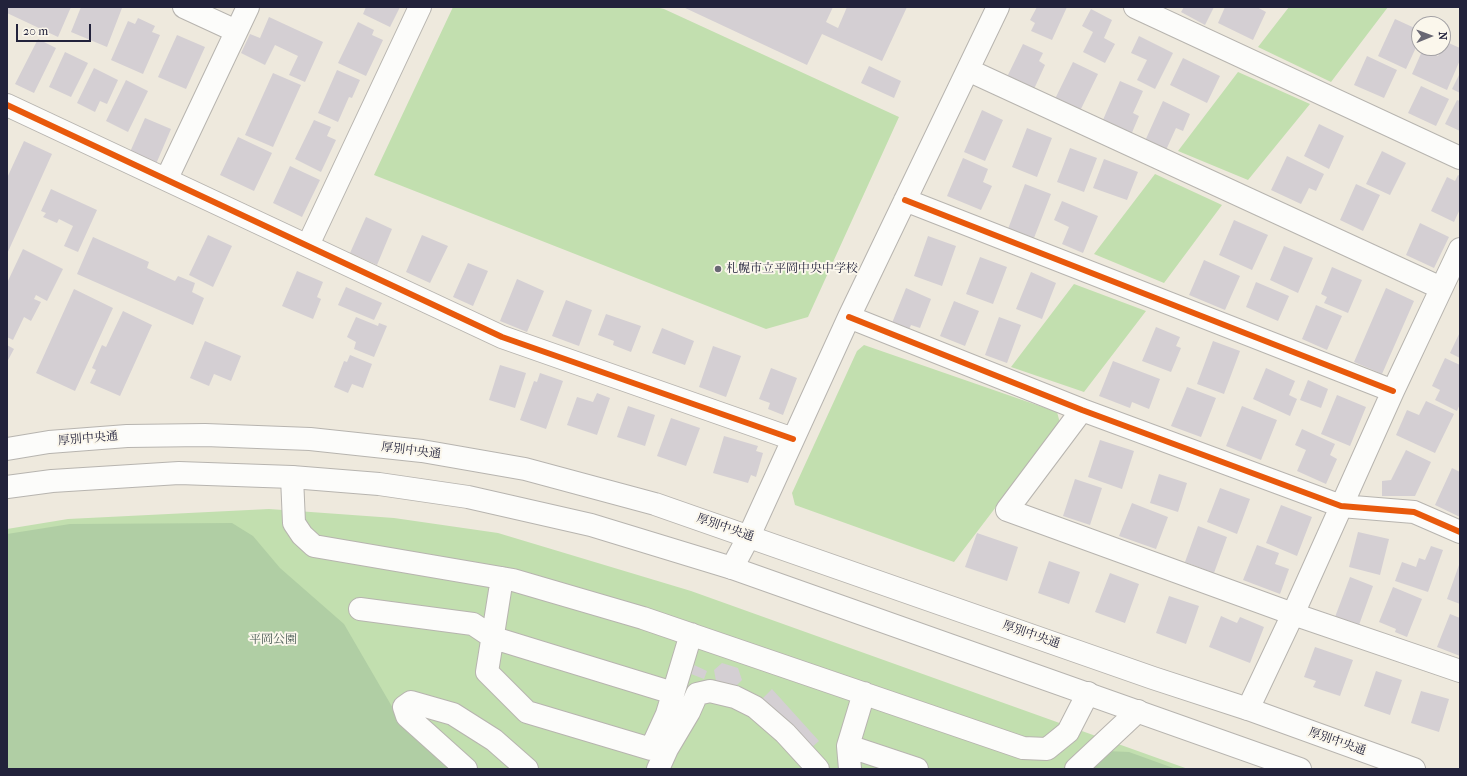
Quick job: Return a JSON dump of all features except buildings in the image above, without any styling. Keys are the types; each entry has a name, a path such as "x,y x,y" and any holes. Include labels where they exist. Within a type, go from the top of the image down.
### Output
{"street":[{"path":"184,7 236,31"},
{"path":"167,178 248,7"},
{"path":"308,245 420,7"},
{"path":"732,568 749,536 849,317 998,7"},
{"path":"1135,7 1460,158"},
{"path":"968,70 1441,288"},
{"path":"7,105 167,178 502,336 793,439"},
{"path":"905,200 1392,391"},
{"path":"1248,709 1293,614 1392,391 1460,249"},
{"path":"849,317 1082,410 1341,506 1414,512 1460,532"},
{"path":"1082,410 1007,510 1293,614 1460,671"},
{"name":"厚別中央通","path":"7,449 49,442 127,436 205,435 310,439 422,451 525,469 655,504 1153,678 1248,709 1414,769"},
{"path":"7,487 52,480 179,473 292,477 378,484 468,497 591,525 732,568 1300,769"},
{"path":"292,477 294,523 302,535 314,546 502,578 643,618 1023,748 1047,750 1068,732 1088,693"},
{"path":"502,578 494,638 487,672 527,712 622,741 651,749 667,714 691,634"},
{"path":"360,609 473,624 494,638 673,692"},
{"path":"658,769 667,748 689,712 697,694 710,691 735,697 755,707 785,733 818,769"},
{"path":"850,769 848,746 864,693"},
{"path":"466,769 407,716 404,707 411,702 453,714 494,740 527,769"},
{"path":"1076,769 1138,711"},
{"path":"848,746 917,769"}],"green space":[{"name":"札幌市立平岡中央中学校","path":"453,7 655,7 664,9 899,117 808,317 766,329 374,175"},
{"path":"1289,7 1388,7 1331,82 1258,47"},
{"path":"1238,72 1310,104 1248,180 1178,151"},
{"path":"1155,174 1222,205 1164,283 1094,254"},
{"path":"1074,284 1146,311 1084,392 1011,367"},
{"path":"864,345 1057,412 1060,423 954,562 795,505 792,493 857,351"},
{"name":"平岡公園","path":"269,509 394,518 498,533 691,591 1188,769 7,769 7,529 68,519"},
{"path":"232,523 253,536 280,568 344,624 398,717 456,769 7,769 7,534 70,524"},
{"path":"1106,751 1129,752 1176,769 1086,769"}],"cycle path":[{"path":"7,105 502,337 793,439"},
{"path":"905,200 1393,391"},
{"path":"849,317 1082,410 1341,506 1414,512 1460,532"}],"place":[{"name":"札幌市立平岡中央中学校","path":"718,269"}]}
